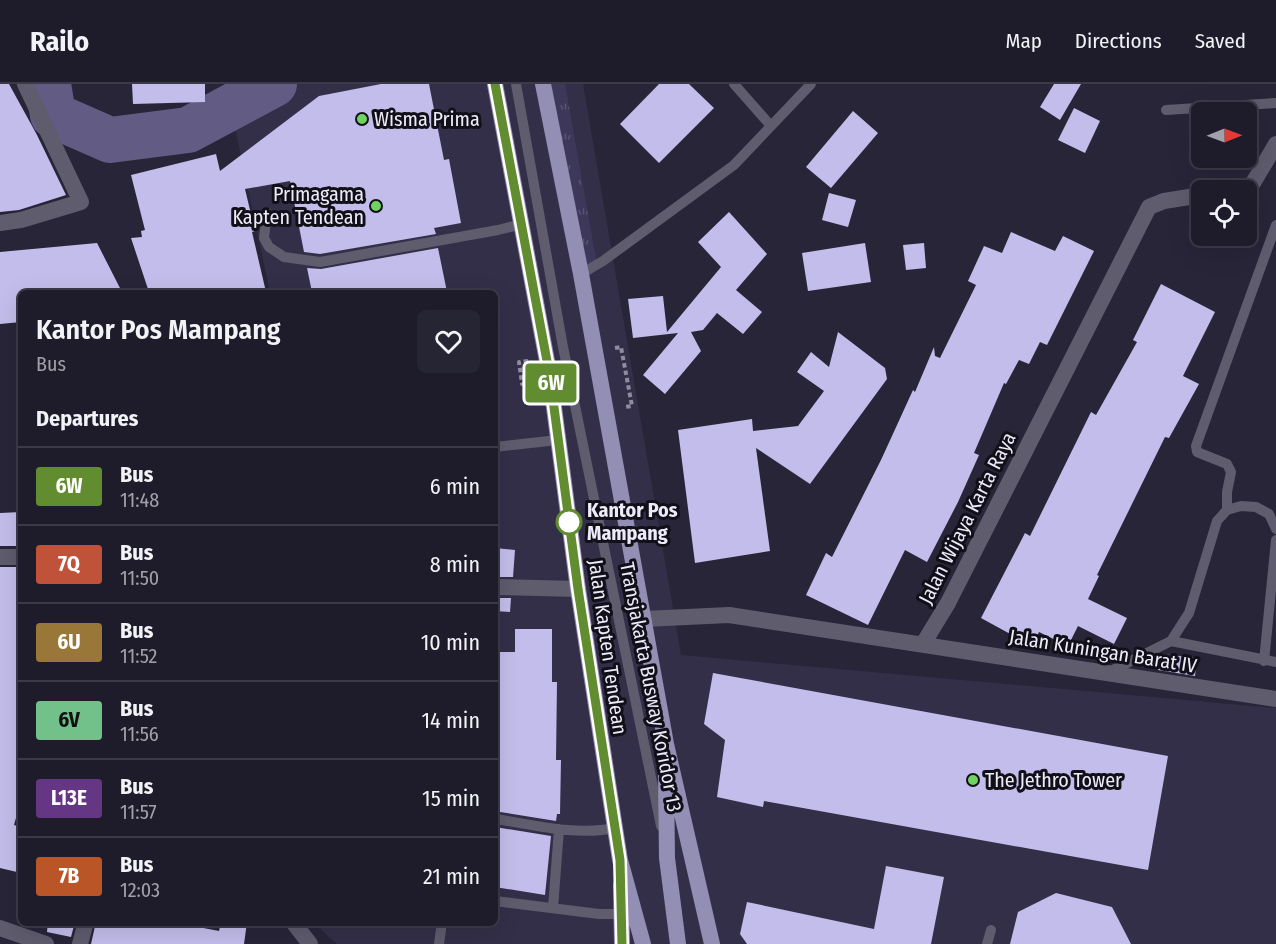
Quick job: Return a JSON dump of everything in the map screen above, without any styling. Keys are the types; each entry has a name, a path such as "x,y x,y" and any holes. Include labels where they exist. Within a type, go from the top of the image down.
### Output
{"main road":[{"name":"Jalan Kapten Tendean","path":"495,84 550,377 578,589 620,860 643,944"},
{"name":"Jalan Kapten Tendean","path":"543,84 581,274 666,744 712,944"},
{"name":"Jalan Kapten Tendean","path":"666,744 667,858 678,944"},
{"name":"Jalan Kapten Tendean","path":"620,860 622,944"}],"street":[{"path":"0,223 21,220 81,202 25,84"},
{"path":"1255,180 1276,144"},
{"name":"Jalan Wijaya Karta Raya","path":"923,644 954,592 1149,207 1164,201 1191,197"},
{"path":"0,557 18,557"},
{"path":"498,587 578,589"},
{"path":"644,619 729,615 923,644"},
{"name":"Jalan Kuningan Barat IV","path":"923,644 1276,699"},
{"path":"80,944 85,926"},
{"path":"296,926 310,944"},
{"path":"0,928 46,944"}],"lane":[{"name":"Transjakarta Busway Koridor 13","path":"516,84 563,347 684,944"},
{"path":"734,84 771,126"},
{"path":"581,274 603,261 734,165 811,84"},
{"path":"1166,110 1276,103"},
{"path":"267,213 264,238 269,247 284,256 320,262 522,224"},
{"path":"1227,510 1227,492 1232,472 1227,464 1197,452 1196,446 1276,225"},
{"path":"498,447 558,440"},
{"path":"1109,672 1171,641 1189,613 1216,521 1227,510 1241,506 1256,507 1269,514 1276,529"},
{"path":"1264,661 1276,540"},
{"path":"1171,641 1276,662"},
{"path":"498,819 559,830 595,832 615,828"},
{"path":"553,908 559,830"},
{"path":"498,901 599,914 621,914"},
{"path":"439,944 441,926"},
{"path":"987,944 991,930"}],"shaded area":[{"path":"278,84 583,84 681,655 1276,708 1276,944 337,944 321,930 321,926 498,926 498,290 270,290 235,128"}],"green space":[{"path":"543,84 565,84 597,265 581,274"}],"building":[{"path":"0,84 9,84 66,195 19,210 0,212"},
{"path":"132,84 205,84 205,102 133,104"},
{"path":"381,84 429,84 444,160 449,159 461,223 434,228 436,234 320,254 304,252 290,181 245,189 266,290 148,290 131,238 142,237 141,231 145,230 131,175 216,154 220,171 319,96"},
{"path":"659,84 689,84 714,108 659,163 620,124"},
{"path":"1054,84 1081,84 1060,120 1040,107"},
{"path":"1074,108 1100,121 1085,153 1058,140"},
{"path":"853,111 878,133 831,188 806,167"},
{"path":"829,193 856,200 848,227 822,220"},
{"path":"729,212 767,254 736,290 762,312 743,334 717,313 703,330 691,332 701,351 665,394 643,375 678,333 633,338 628,299 663,296 667,332 721,267 698,242"},
{"path":"1011,232 1055,251 1063,236 1094,251 1047,345 1040,342 1029,364 1019,360 1006,384 1004,383 974,453 979,455 927,562 905,550 868,625 806,595 826,553 832,557 913,390 915,392 934,347 935,356 940,358 976,285 968,281 984,246 1002,253"},
{"path":"97,243 121,290 18,290 18,322 0,324 0,252"},
{"path":"865,243 871,282 808,291 802,253"},
{"path":"924,243 926,268 906,270 903,245"},
{"path":"438,248 447,290 312,290 307,268 321,269"},
{"path":"1161,284 1215,312 1183,376 1199,384 1169,438 1165,437 1097,575 1099,576 1088,599 1127,618 1114,644 1078,626 1068,646 1039,632 1032,646 981,618 1025,533 1030,536 1091,412 1096,415 1137,342 1133,340"},
{"name":"Kantor Pos Mampang","path":"838,332 885,368 887,379 810,484 756,448 770,551 695,563 678,430 752,419 753,431 798,426 824,391 797,372 811,352 829,367"},
{"path":"18,512 18,546 0,546 0,513"},
{"path":"498,548 515,550 513,577 498,577"},
{"path":"0,567 18,567 18,811 14,825 18,826 18,872 0,868"},
{"path":"498,598 511,598 510,612 498,611"},
{"path":"515,629 552,629 552,682 557,682 556,760 561,760 560,814 557,814 556,821 500,812 498,652 515,652"},
{"path":"1162,654 1197,658 1195,676 1158,670"},
{"name":"The Jethro Tower","path":"713,673 1168,756 1148,870 764,801 763,807 717,797 725,740 704,724"},
{"path":"498,827 551,836 545,895 498,887"},
{"path":"886,866 944,877 931,944 747,944 740,934 747,902 874,929"},
{"path":"1056,893 1112,907 1131,944 1010,944 1018,912"},
{"path":"48,926 74,926 71,937 47,932"},
{"path":"95,926 193,926 219,931 220,926 246,926 244,944 91,944"}],"waterway":[{"path":"48,84 53,115 110,140 188,130 274,84"}],"bus line":[{"name":"6W","path":"495,84 550,377 578,589 620,860 622,944"}],"place":[{"name":"Wisma Prima","path":"362,119"},
{"name":"Primagama Kapten Tendean","path":"376,206"},
{"name":"Kantor Pos Mampang","path":"569,522"},
{"name":"The Jethro Tower","path":"973,780"}]}
